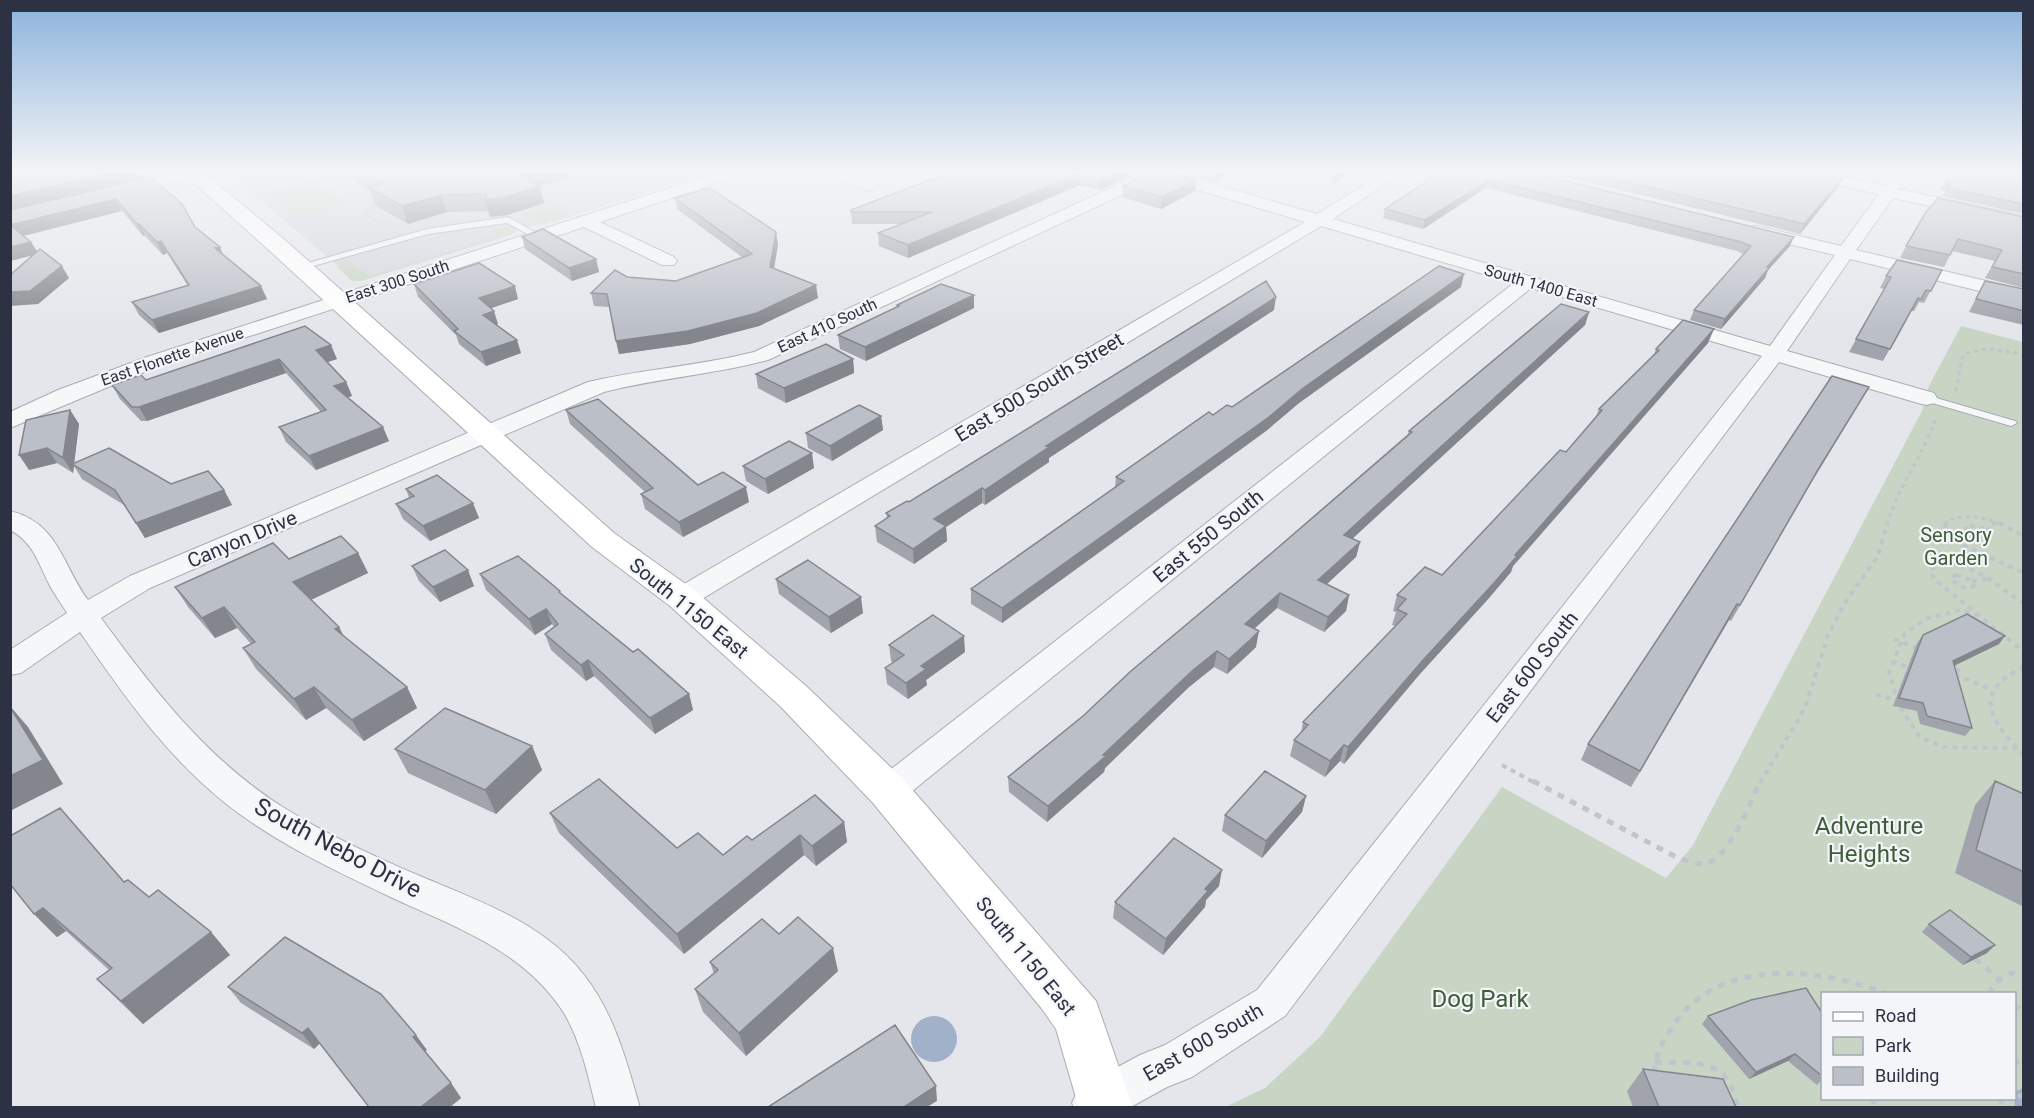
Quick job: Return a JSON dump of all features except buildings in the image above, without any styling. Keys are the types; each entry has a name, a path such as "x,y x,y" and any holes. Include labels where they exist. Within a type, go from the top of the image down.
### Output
{"street":[{"name":"South 1150 East","path":"251,225 603,540 682,598 793,696 888,791 1077,1018 1098,1104"},
{"name":"East 300 South","path":"337,301 572,225"},
{"path":"594,225 668,261"},
{"name":"East 410 South","path":"484,434 596,387 761,356 1044,225"},
{"name":"East 500 South Street","path":"682,598 1311,225"},
{"name":"South 1400 East","path":"1338,225 1774,354 1931,405"},
{"name":"East 600 South","path":"1098,1104 1155,1070 1178,1062 1271,1003 1774,354 1865,225"},
{"path":"1742,227 2024,296"},
{"name":"East 550 South","path":"888,791 1528,281"},
{"name":"East Flonette Avenue","path":"10,421 110,376 337,301"},
{"name":"Canyon Drive","path":"10,664 84,615 141,582 484,434"},
{"name":"South Nebo Drive","path":"10,519 38,537 68,593 141,693 201,764 260,811 390,880 448,903 496,927 545,959 570,987 601,1045 618,1107"}],"lane":[{"path":"299,267 427,232 475,225"},
{"path":"518,225 538,236"},
{"path":"1931,405 2012,423"}],"path":[{"path":"1954,395 1959,382 1962,359 1966,353 1987,349 2024,354"},
{"path":"1502,765 1676,857 1701,864 1715,860 1734,835 1762,778 1805,708 1828,635 1846,601 1878,556 1893,504 1928,442 1931,405"},
{"path":"2024,536 1995,521 1971,516 1947,520 1945,528 1960,544 1977,554 2024,573"},
{"path":"1968,533 1966,528 1970,526 1986,530 1992,529 1995,521"},
{"path":"1950,535 1968,533 1979,538 1989,538 1991,534 1986,530"},
{"path":"2024,604 1988,579 1961,567 1945,563 1935,565 1930,570 1934,579 2024,652"},
{"path":"1953,582 1952,576 1956,575 1972,581 1988,579"},
{"path":"1940,583 1953,582 1971,588 1975,585 1972,581"},
{"path":"1979,616 1961,610 1928,618 1905,633 1889,672 1899,706 1920,737 1943,747 2016,748"},
{"path":"1894,639 1930,654"},
{"path":"1892,661 1923,674"},
{"path":"1950,662 1960,666 1954,674 1953,686"},
{"path":"2024,667 1998,680 1991,689 1994,719 2024,756"},
{"path":"1954,674 1991,689"},
{"path":"1876,695 1897,699"},
{"path":"1975,959 1999,979"},
{"path":"1990,991 1999,979 2015,971 2024,970"},
{"path":"1653,1085 1656,1051 1675,1022 1694,999 1720,985 1746,978 1816,974 1857,982 1884,992"},
{"path":"1654,1062 1704,1065 1716,1070 1729,1079 1739,1107"},
{"path":"1654,1076 1663,1083"}],"shaded area":[{"path":"290,225 533,225 361,281 352,281 337,265"}],"green space":[{"path":"507,227 516,231 511,235 361,281 352,281 337,267 340,264 338,263 347,261 371,276 494,237 495,230"},
{"name":"Adventure Heights","path":"1961,326 2023,342 2023,1107 1223,1108 1265,1088 1320,1037 1502,787 1666,878 1693,845 1922,411 1929,386"}],"water":[{"path":"934,1016 950,1023 957,1039 950,1055 934,1062 918,1055 911,1039 918,1023"}],"waterway":[{"path":"2021,1108 2020,1096 2024,1094"}],"park label":[{"name":"Sensory Garden","path":"1956,546"},
{"name":"Dog Park","path":"1480,999"}]}
